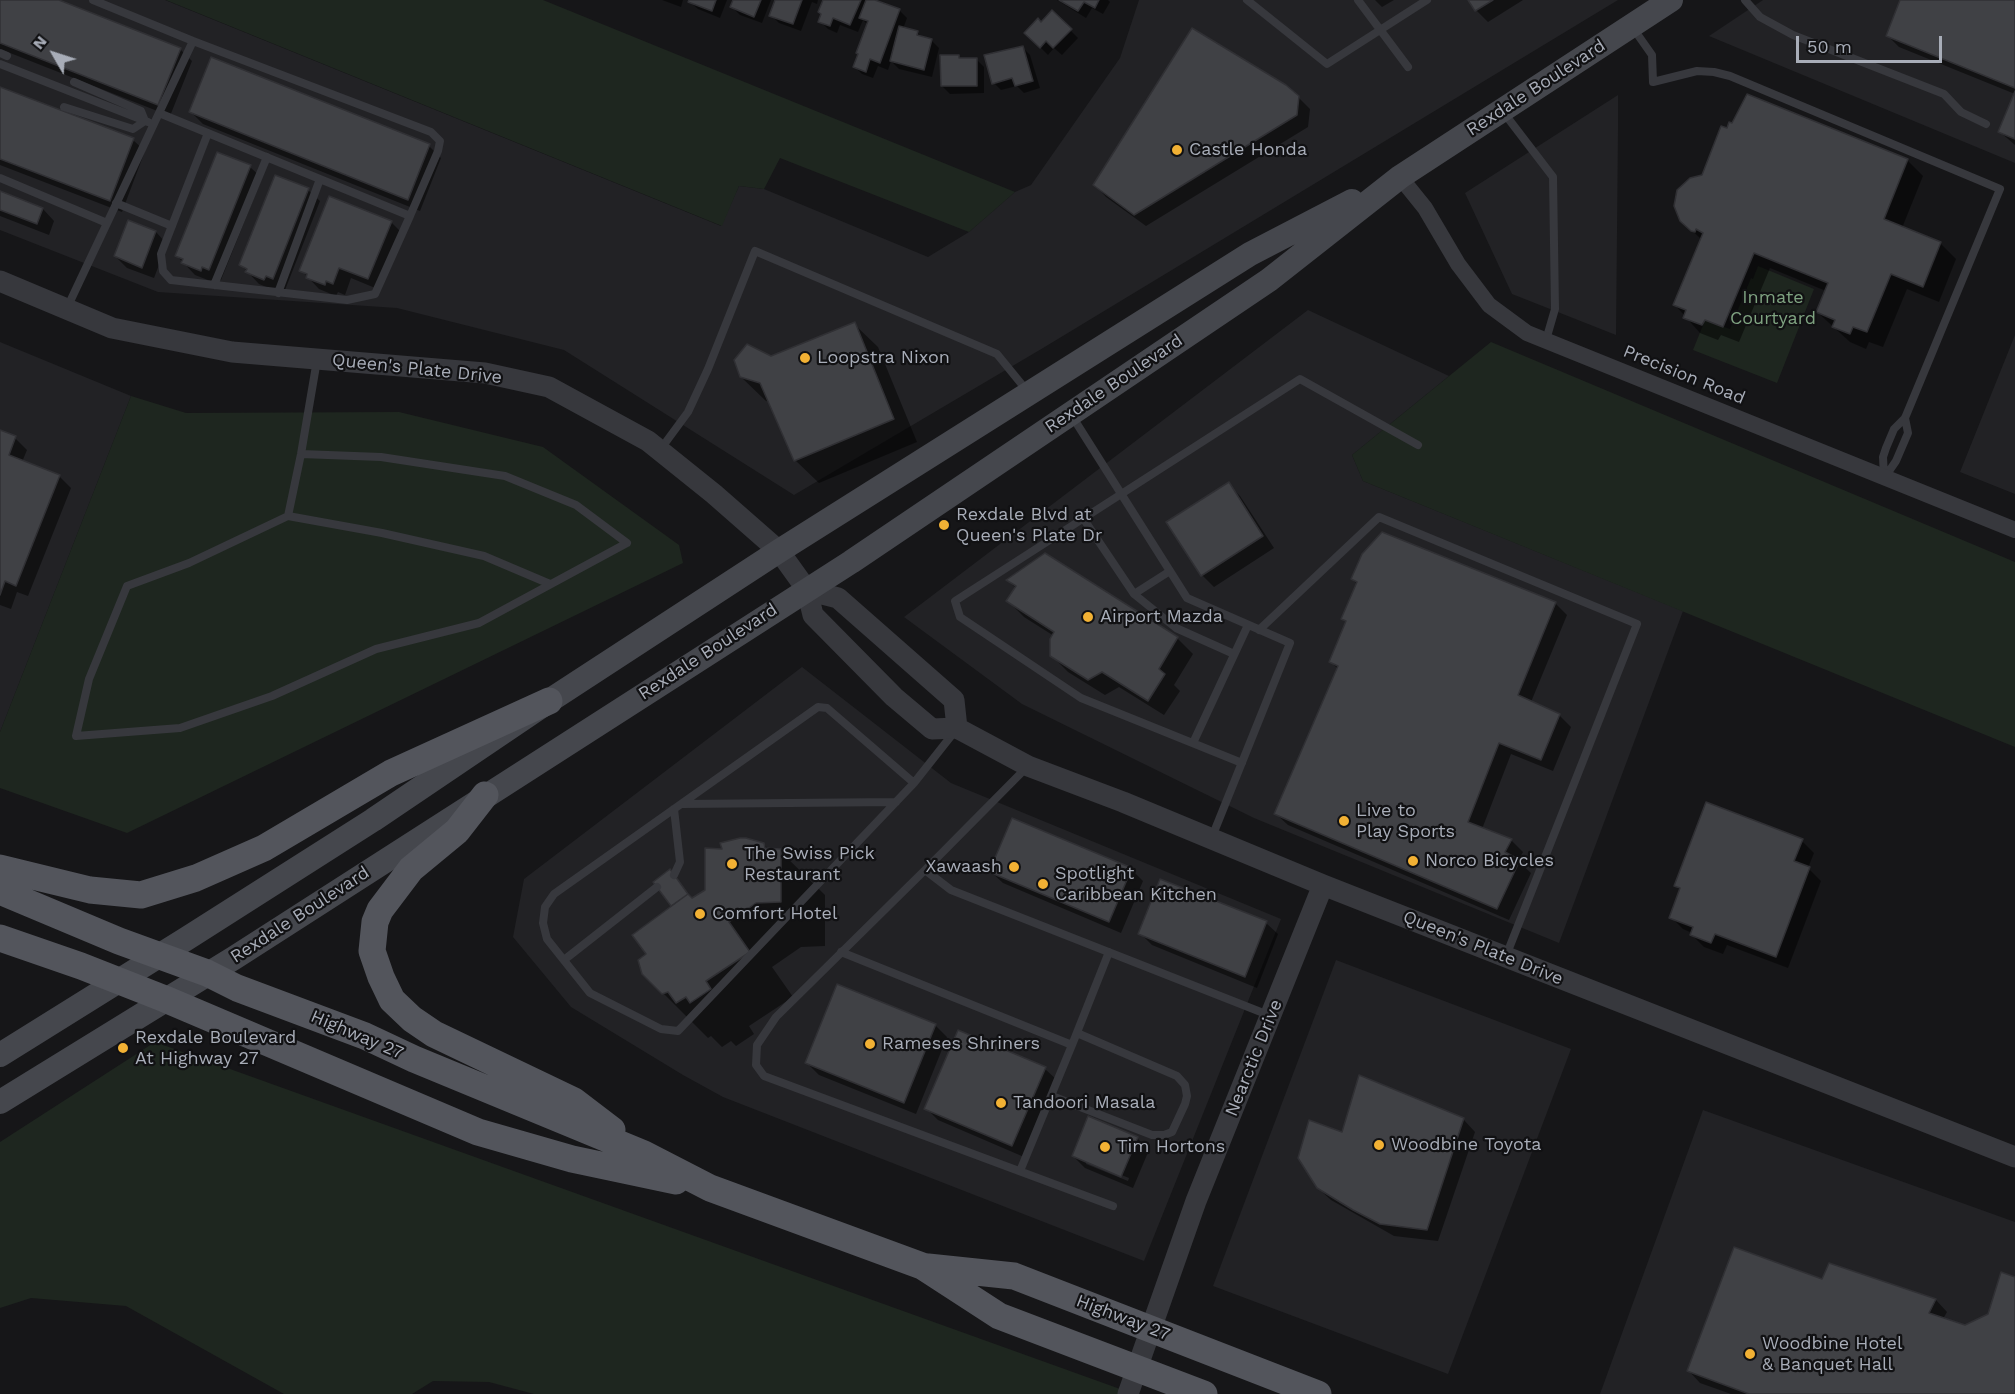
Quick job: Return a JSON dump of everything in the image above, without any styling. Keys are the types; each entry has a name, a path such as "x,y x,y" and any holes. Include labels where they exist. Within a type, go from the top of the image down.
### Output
{"main road":[{"name":"Rexdale Boulevard","path":"0,1102 234,958 807,590 1269,280 1400,177 1671,0"},
{"name":"Rexdale Boulevard","path":"0,1054 373,820 549,701 779,552 1250,254 1400,177"},
{"path":"0,868 90,890 141,896 196,878 264,848 391,773 549,701"},
{"path":"485,795 456,831 411,868 380,910 375,922 372,951 386,990 392,1000 412,1019 434,1034 574,1101 644,1154"},
{"name":"Highway 27","path":"0,891 119,941 207,973 237,988 365,1036 414,1059 644,1154 710,1188 922,1266 999,1316 1204,1394"},
{"name":"Highway 27","path":"0,938 81,966 165,999 478,1132 572,1159 710,1188"},
{"name":"Highway 27","path":"922,1266 1014,1276 1318,1394"}],"street":[{"name":"Precision Road","path":"1400,177 1425,208 1458,264 1489,304 1527,333 2015,530"},
{"name":"Queen's Plate Drive","path":"0,281 112,328 221,350 485,373 549,387 648,441 714,494 779,552 807,590 813,615 894,697 932,729 957,728 1028,766 1323,885 2015,1157"},
{"path":"807,590 838,598 954,700 957,728"},
{"name":"Nearctic Drive","path":"1128,1394 1196,1201 1323,885"}],"lane":[{"path":"93,0 430,132 440,141 438,151 375,294 347,300 171,280 163,271 161,254 208,133"},
{"path":"1248,0 1327,64 1427,0"},
{"path":"1358,0 1408,67"},
{"path":"1745,0 1760,17 1793,35 1944,94 1961,112 1986,124"},
{"path":"1632,26 1652,55 1653,82 1697,71 1730,76 2000,189 1905,418 1894,429 1886,448 1883,457 1884,478"},
{"path":"66,308 116,203 149,123 159,113 193,41"},
{"path":"0,64 149,123"},
{"path":"74,82 141,111 149,123"},
{"path":"64,106 133,129 149,123"},
{"path":"1502,110 1553,177 1555,309 1545,340"},
{"path":"159,113 410,216"},
{"path":"214,285 267,157"},
{"path":"0,178 107,223"},
{"path":"278,293 320,179"},
{"path":"116,203 172,226"},
{"path":"660,451 688,412 708,369 755,251 997,354 1029,394"},
{"path":"288,516 317,359"},
{"path":"1242,763 1081,698 960,617 955,601 1300,379 1418,445"},
{"path":"1070,413 1187,598 1290,643 1212,839"},
{"path":"1884,478 1896,462 1908,433 1905,418"},
{"path":"301,454 381,457 505,476 576,505 627,543 479,623 376,649 272,696 180,728 76,736 89,679 127,586 189,562 288,516 382,533 484,556 550,584"},
{"path":"1259,630 1379,517 1637,624 1505,956"},
{"path":"1083,518 1134,594 1176,628 1234,654"},
{"path":"1134,594 1170,571"},
{"path":"1193,743 1248,625"},
{"path":"914,783 827,708 818,707 554,894 546,907 543,923 547,939 590,993 661,1029 678,1030 914,783 957,728"},
{"path":"1028,766 776,1017 757,1045 756,1065 764,1076 1113,1206"},
{"path":"678,807 896,802"},
{"path":"674,875 680,862 678,807"},
{"path":"925,870 951,890 1271,1016"},
{"path":"564,960 657,887"},
{"path":"841,952 1072,1045"},
{"path":"1020,1171 1109,952"},
{"path":"1052,1096 1152,1135 1172,1132 1185,1104 1188,1096 1185,1085 1177,1076 1077,1033"}],"shaded area":[{"path":"0,0 165,0 721,226 739,186 764,189 928,257 969,232 1015,192 1031,185 1120,58 1139,0 1618,0 1043,348 794,495 564,350 397,308 158,292 0,230"},
{"path":"1763,0 2015,0 2015,163 1709,36"},
{"path":"1618,95 1616,335 1512,294 1465,193"},
{"path":"1308,310 1449,376 1352,455 1363,481 1683,611 1559,943 1254,818 1022,704 904,617"},
{"path":"2015,335 2015,494 1960,472"},
{"path":"0,342 131,396 0,732"},
{"path":"802,667 951,783 1281,919 1144,1261 723,1097 571,1007 513,937 524,879"},
{"path":"1336,960 1571,1049 1448,1374 1213,1286"},
{"path":"1703,1110 2015,1222 2015,1394 1600,1394"}],"green space":[{"path":"166,0 543,0 1015,192 969,232 780,158 764,189 739,186 722,226"},
{"name":"Inmate Courtyard","path":"1758,266 1814,289 1777,383 1693,350 1705,320 1730,329"},
{"path":"1491,342 2015,562 2015,747 1363,481 1352,455"},
{"path":"131,396 186,413 399,412 543,447 679,545 683,563 127,833 0,788 0,732"},
{"path":"155,1042 1134,1394 534,1394 489,1382 433,1381 412,1394 284,1394 126,1306 31,1298 0,1308 0,1142"}],"building":[{"path":"0,0 59,0 181,48 158,105 0,43"},
{"path":"689,0 716,0 712,11 688,2"},
{"path":"733,0 761,0 754,17 730,7"},
{"path":"775,0 802,0 793,24 769,16"},
{"path":"823,0 861,0 850,25 833,18 830,26 818,22 821,14 818,12"},
{"path":"866,0 875,0 900,9 880,63 870,59 866,72 853,67 868,21 859,18"},
{"path":"1059,0 1099,0 1095,8 1084,2 1078,11"},
{"path":"1468,0 1493,0 1475,11"},
{"path":"1900,0 2015,0 2015,88 1886,36"},
{"path":"1052,10 1072,29 1053,48 1046,41 1040,48 1024,33 1038,18 1041,22"},
{"path":"899,26 918,31 917,35 932,39 924,70 890,61"},
{"name":"Castle Honda","path":"1192,28 1286,85 1299,96 1297,115 1134,215 1093,185"},
{"path":"1023,46 1033,81 1015,86 1012,78 992,84 984,55"},
{"path":"940,55 977,58 977,86 941,86"},
{"path":"211,57 430,144 408,200 189,112"},
{"path":"0,87 134,138 110,201 0,159"},
{"path":"2015,91 2015,139 1998,132"},
{"path":"1747,94 1908,159 1884,219 1941,242 1923,287 1891,274 1867,332 1853,327 1850,334 1832,327 1835,320 1816,312 1828,283 1754,253 1723,327 1705,320 1702,325 1683,318 1686,310 1673,305 1703,233 1696,229 1695,232 1691,231 1680,221 1674,206 1677,190 1690,178 1702,175 1721,126 1727,128 1729,122 1732,123"},
{"path":"217,152 251,165 209,270 202,267 201,271 181,263 183,259 175,256"},
{"path":"275,175 309,188 273,279 266,276 264,280 245,272 247,269 239,265"},
{"path":"0,191 43,208 37,224 0,210"},
{"path":"329,196 392,221 368,279 339,268 333,284 326,281 325,285 306,278 307,274 299,271"},
{"path":"128,220 156,231 142,268 114,256"},
{"path":"855,322 894,419 794,461 760,383 740,377 734,360 747,344 771,356"},
{"path":"0,430 16,436 9,455 60,475 16,586 5,581 0,595"},
{"path":"1229,482 1263,536 1201,576 1166,522"},
{"path":"1382,532 1556,602 1518,695 1560,714 1541,760 1499,743 1468,822 1512,839 1505,852 1520,860 1497,909 1274,814 1338,666 1329,662 1346,621 1341,619 1357,582 1351,579 1362,554"},
{"name":"Airport Mazda","path":"1045,553 1178,637 1159,669 1165,674 1148,701 1102,672 1088,680 1050,656 1050,639 1054,632 1006,601 1016,586 1006,580"},
{"path":"1706,802 1803,839 1794,861 1810,867 1776,957 1715,934 1711,943 1690,935 1693,927 1669,918 1680,888 1674,886"},
{"path":"1012,818 1132,868 1109,922 989,872"},
{"name":"Comfort Hotel","path":"740,838 764,843 765,848 781,849 781,902 756,903 729,922 750,952 706,981 711,989 690,1003 686,997 676,1003 668,992 662,994 642,974 638,960 646,954 632,935 688,894 692,898 705,890 705,848 722,849 720,843"},
{"path":"670,869 688,894 671,906 653,882"},
{"path":"1160,879 1267,921 1245,977 1138,934"},
{"name":"Rameses Shriners","path":"837,984 936,1024 904,1103 805,1063"},
{"path":"958,1030 1046,1067 1012,1146 924,1109"},
{"name":"Woodbine Toyota","path":"1359,1075 1464,1118 1427,1230 1380,1224 1353,1210 1317,1188 1298,1158 1309,1120 1342,1132"},
{"name":"Tim Hortons","path":"1088,1116 1138,1137 1121,1177 1072,1156"},
{"path":"1734,1247 1822,1279 1829,1263 1936,1299 1929,1313 1965,1325 1988,1314 2001,1272 2015,1277 2015,1394 1749,1394 1687,1371"}],"place":[{"name":"Castle Honda","path":"1177,150"},
{"name":"Loopstra Nixon","path":"805,358"},
{"name":"Rexdale Blvd at Queen's Plate Dr","path":"944,525"},
{"name":"Airport Mazda","path":"1088,617"},
{"name":"Live to Play Sports","path":"1344,821"},
{"name":"Norco Bicycles","path":"1413,861"},
{"name":"The Swiss Pick Restaurant","path":"732,864"},
{"name":"Xawaash","path":"1014,867"},
{"name":"Spotlight Caribbean Kitchen","path":"1043,884"},
{"name":"Comfort Hotel","path":"700,914"},
{"name":"Rameses Shriners","path":"870,1044"},
{"name":"Rexdale Boulevard At Highway 27","path":"123,1048"},
{"name":"Tandoori Masala","path":"1001,1103"},
{"name":"Woodbine Toyota","path":"1379,1145"},
{"name":"Tim Hortons","path":"1105,1147"},
{"name":"Woodbine Hotel & Banquet Hall","path":"1750,1354"}]}
